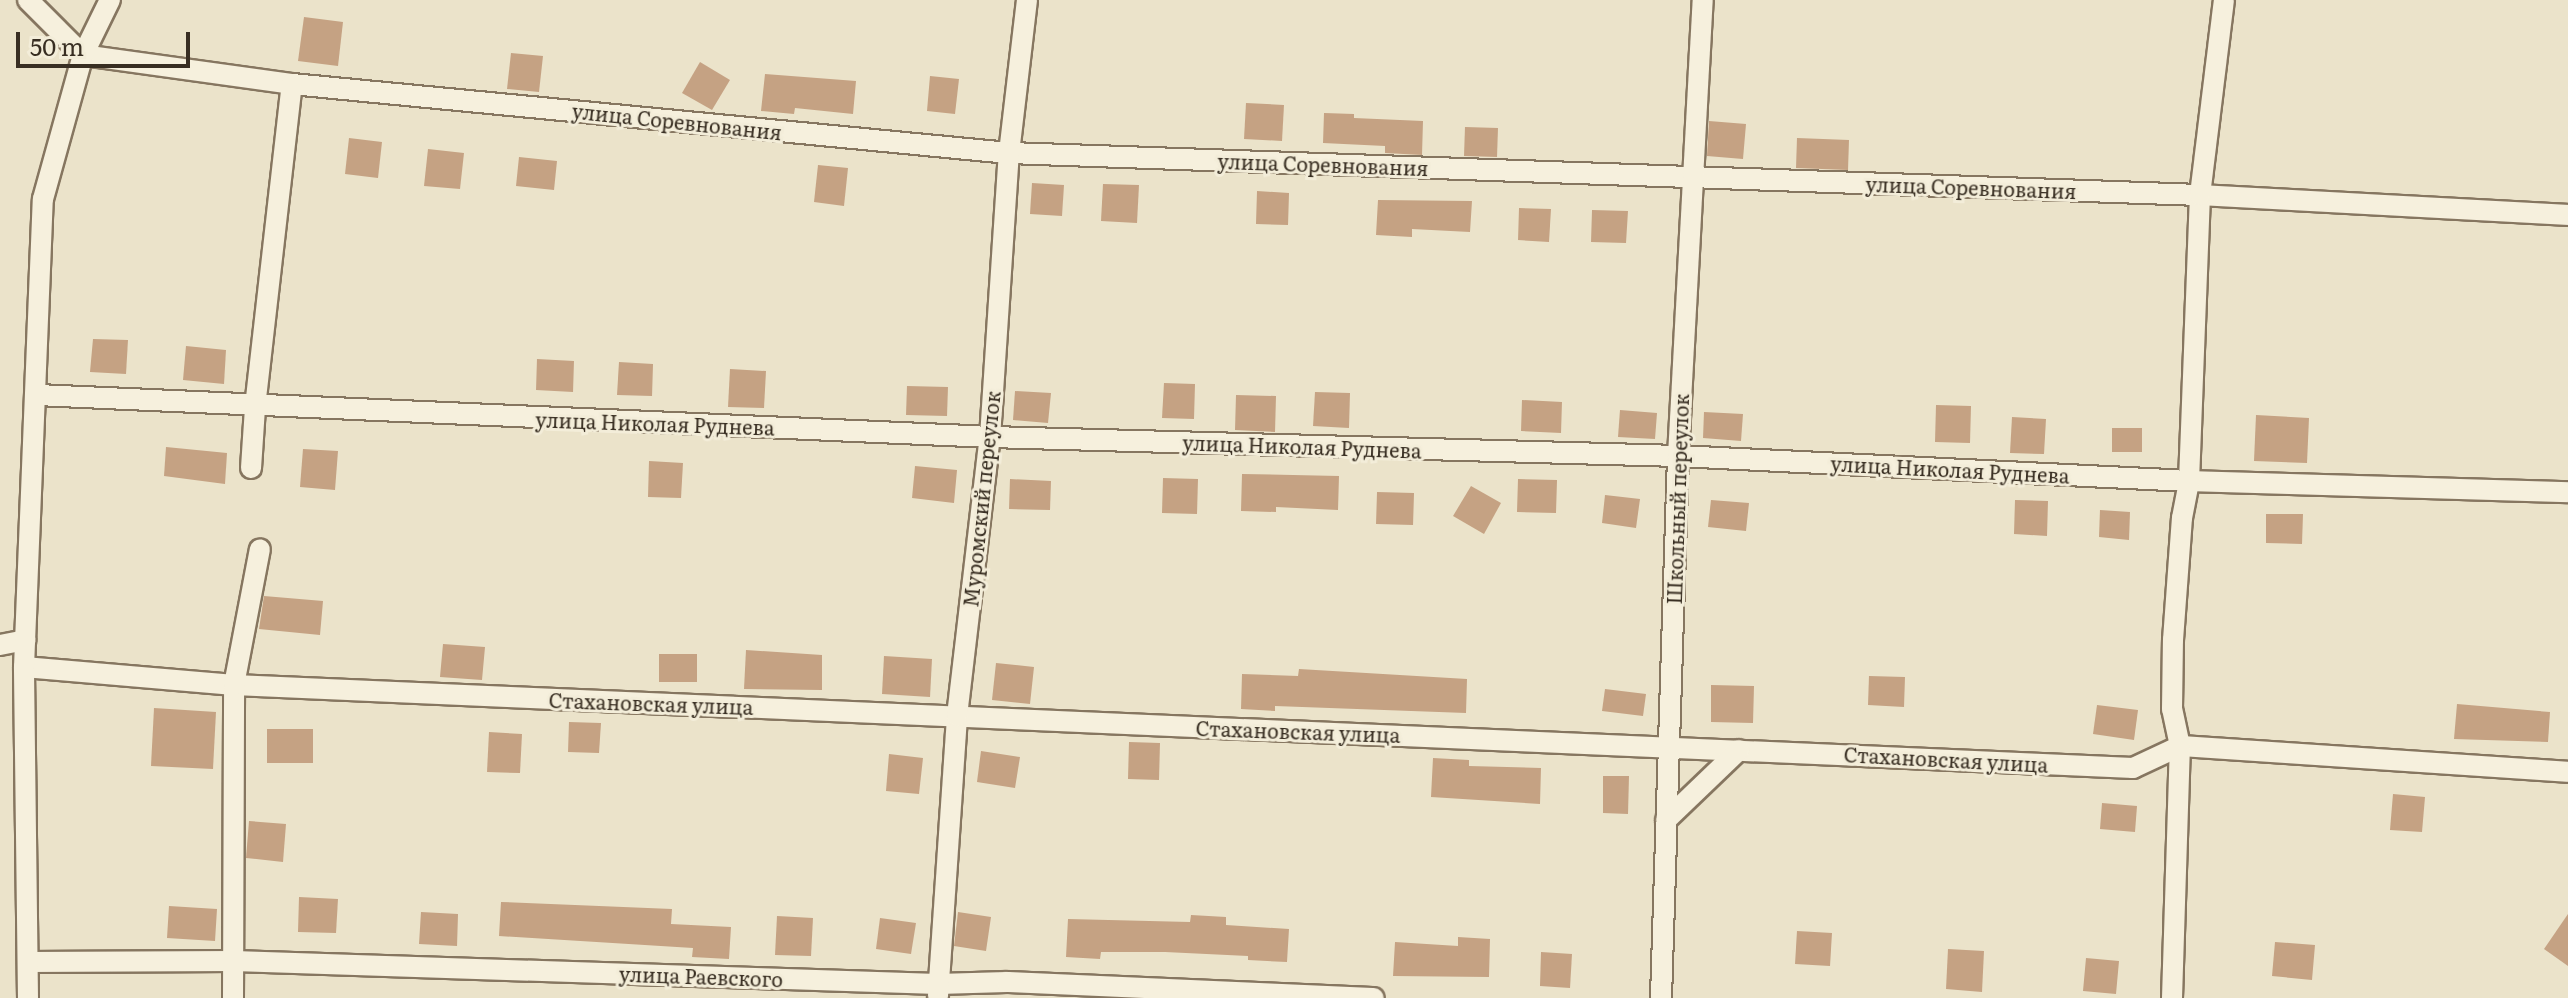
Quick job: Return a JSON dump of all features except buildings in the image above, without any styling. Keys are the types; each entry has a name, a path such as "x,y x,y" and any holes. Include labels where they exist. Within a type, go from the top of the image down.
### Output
{"street":[{"path":"28,0 83,55"},
{"path":"28,998 24,667 43,199 83,55 110,0"},
{"name":"Муромский переулок","path":"938,991 957,716 990,437 1009,153 1027,0"},
{"name":"Школьный переулок","path":"1661,998 1678,456 1703,0"},
{"path":"2172,998 2180,746 2172,709 2173,640 2182,518 2189,481 2200,195 2224,0"},
{"name":"улица Соревнования","path":"83,55 292,84 1009,153 2200,195 2568,215"},
{"path":"251,468 255,407 292,84"},
{"name":"улица Николая Руднева","path":"37,395 990,437 1678,456 2189,481 2568,492"},
{"path":"233,998 234,685 260,549"},
{"path":"0,645 26,640"},
{"name":"Стахановская улица","path":"24,667 234,685 2133,768 2180,746 2568,772"},
{"path":"1666,820 1739,750"},
{"name":"улица Раевского","path":"28,962 234,961 938,991 1007,982 1374,998"}]}
